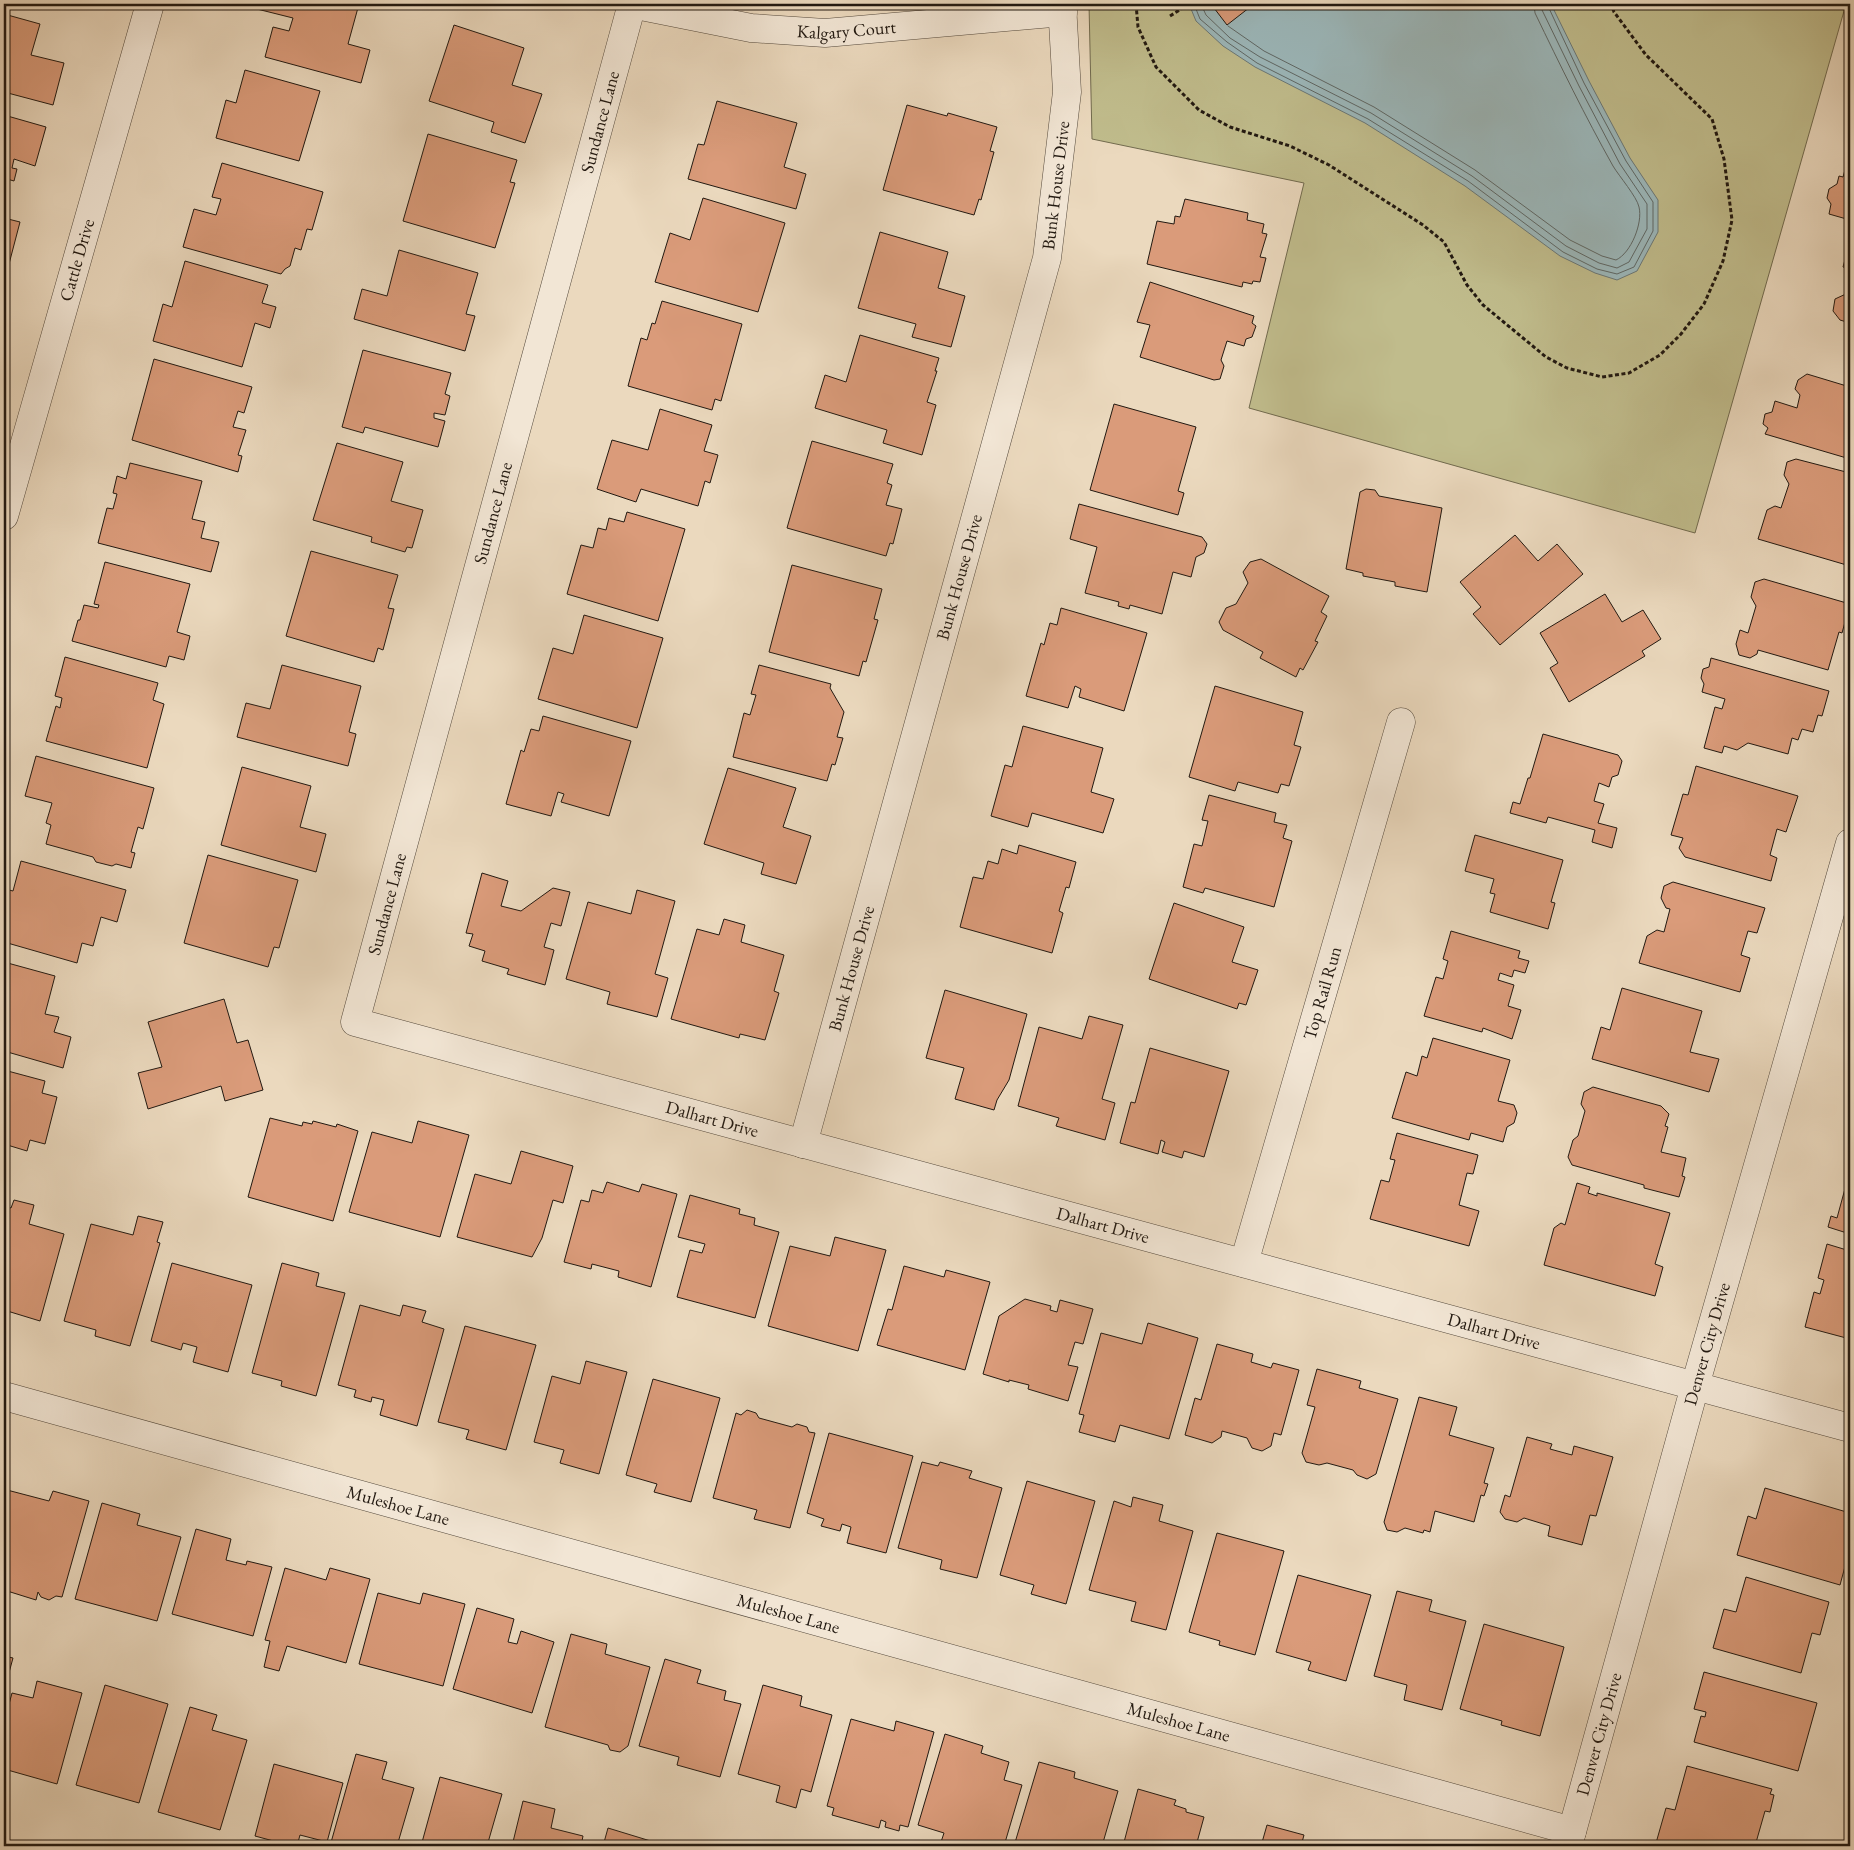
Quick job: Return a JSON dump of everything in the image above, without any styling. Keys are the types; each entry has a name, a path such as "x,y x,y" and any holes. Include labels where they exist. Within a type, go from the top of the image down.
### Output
{"street":[{"name":"Cattle Drive","path":"4,516 150,4"},
{"name":"Kalgary Court","path":"631,4 751,28 825,34 1062,8"},
{"name":"Sundance Lane","path":"355,1022 631,4"},
{"name":"Bunk House Drive","path":"803,1144 1047,258 1067,92 1062,8"},
{"name":"Top Rail Run","path":"1244,1263 1401,722"},
{"name":"Denver City Drive","path":"1570,1838 1695,1386 1850,843"},
{"name":"Dalhart Drive","path":"355,1022 1850,1428"},
{"name":"Muleshoe Lane","path":"4,1396 1570,1838"}],"path":[{"path":"1136,4 1138,27 1156,67 1199,110 1230,127 1290,146 1329,165 1422,225 1444,242 1467,285 1483,305 1546,356 1567,368 1602,377 1629,373 1660,355 1681,334 1704,304 1723,262 1732,220 1724,159 1712,119 1646,55 1614,12 1611,4"},
{"path":"1170,16 1189,4"}],"shaded area":[{"path":"1089,4 1846,4 1695,533 1249,408 1304,183 1092,139"}],"water":[{"path":"1189,4 1551,4 1630,158 1658,200 1658,232 1637,271 1617,280 1595,273 1560,256 1465,186 1365,123 1255,67 1223,46 1196,21"}],"building":[{"path":"254,4 359,4 348,44 370,50 361,83 265,57 273,27 289,31 293,18 253,8"},
{"path":"1211,4 1254,4 1227,25"},
{"path":"4,14 40,24 31,55 64,63 53,105 4,92"},
{"path":"454,25 524,48 512,85 542,94 525,143 491,132 494,122 429,101"},
{"path":"245,70 320,91 299,161 216,138 226,100 236,103"},
{"path":"717,101 797,123 784,167 806,174 796,209 688,179 698,144 704,145"},
{"path":"907,105 947,116 948,113 997,127 990,151 994,152 981,200 979,199 974,215 883,190"},
{"path":"4,115 46,127 35,166 14,159 12,168 17,169 14,181 7,179 4,193"},
{"path":"428,134 517,160 510,182 515,183 495,248 403,221"},
{"path":"1850,152 1850,220 1829,214 1831,204 1827,198 1829,189 1837,184 1839,176 1843,177"},
{"path":"222,163 323,192 312,230 307,229 301,250 295,248 290,266 281,274 183,247 194,209 216,215 221,199 212,197"},
{"path":"703,198 785,223 758,312 655,282 670,233 690,240"},
{"path":"1185,199 1248,213 1247,220 1264,224 1262,233 1267,234 1260,257 1266,258 1260,282 1253,281 1252,284 1243,282 1242,287 1147,264 1157,221 1174,224 1175,216 1180,217"},
{"path":"4,218 20,222 9,264 4,263"},
{"path":"880,232 948,252 938,288 965,296 951,347 912,337 916,324 858,308"},
{"path":"1850,241 1850,269 1843,267"},
{"path":"399,250 478,273 466,314 475,316 465,351 354,319 362,289 387,296"},
{"path":"185,261 268,285 262,303 276,307 270,328 255,323 242,367 153,341 163,304 172,307"},
{"path":"1150,282 1254,316 1252,323 1256,326 1252,337 1246,339 1244,346 1227,341 1221,360 1224,366 1220,379 1214,380 1140,357 1150,325 1137,322"},
{"path":"1850,285 1850,323 1840,320 1833,311 1835,299 1848,293"},
{"path":"662,301 742,324 721,401 715,399 712,410 628,386 641,338 647,340 652,323 655,324"},
{"path":"860,335 939,358 927,402 936,405 922,455 883,443 887,430 815,408 825,375 846,382"},
{"path":"363,350 451,373 445,394 450,396 445,415 434,413 434,418 445,421 438,447 365,427 363,433 342,427"},
{"path":"154,359 252,387 244,413 238,411 233,427 246,430 238,455 242,456 238,472 132,440"},
{"path":"1807,374 1850,387 1850,459 1765,434 1768,428 1763,424 1765,414 1772,412 1775,401 1797,408 1800,395 1795,389 1798,380"},
{"path":"1114,404 1196,427 1178,491 1184,493 1178,515 1090,490"},
{"path":"660,409 712,425 704,451 718,455 710,483 705,481 698,506 641,489 636,502 597,489 612,440 648,450"},
{"path":"812,441 893,464 887,483 892,485 886,505 902,509 893,544 890,543 886,556 787,528"},
{"path":"337,443 403,462 391,501 423,510 412,548 407,547 405,552 371,542 372,537 313,520"},
{"path":"1796,459 1850,473 1850,566 1758,539 1767,510 1775,506 1781,508 1789,484 1784,475 1787,462"},
{"path":"130,463 202,481 192,519 205,522 201,538 219,542 211,572 98,543 107,508 113,509 117,494 113,493 117,476 126,479"},
{"path":"1366,489 1375,490 1379,496 1442,508 1427,592 1395,586 1395,582 1363,576 1363,573 1346,569 1360,492"},
{"path":"1079,504 1202,537 1207,544 1204,553 1196,557 1191,577 1173,572 1162,614 1130,605 1129,609 1118,606 1119,602 1085,593 1097,547 1070,539"},
{"path":"627,512 685,529 658,621 567,594 581,545 593,548 598,528 606,530 609,518 624,522"},
{"path":"1515,535 1538,561 1557,544 1583,574 1500,645 1473,614 1481,607 1460,582"},
{"path":"311,551 398,575 388,608 394,609 383,650 378,648 374,662 286,636"},
{"path":"1261,559 1329,596 1321,612 1327,616 1315,641 1318,642 1303,670 1300,668 1296,677 1260,658 1263,652 1223,630 1219,622 1226,608 1236,604 1248,583 1243,572 1250,562"},
{"path":"105,562 190,584 177,632 190,636 184,660 169,656 166,667 72,641 84,605 98,608 99,605 94,604"},
{"path":"792,565 882,589 874,619 878,620 866,662 863,661 859,676 769,652"},
{"path":"1764,579 1850,604 1842,633 1839,632 1828,670 1758,650 1757,654 1750,658 1739,655 1736,644 1740,630 1748,633 1756,606 1751,597 1755,582"},
{"path":"1605,594 1622,622 1643,610 1661,639 1642,651 1645,656 1569,702 1550,668 1558,663 1540,633"},
{"path":"1061,608 1147,633 1124,711 1079,697 1081,689 1075,686 1068,708 1026,696 1041,643 1044,645 1050,623 1057,625"},
{"path":"584,615 663,638 637,728 538,699 553,648 573,654"},
{"path":"65,657 158,683 153,700 164,704 147,768 46,741 56,706 60,708 62,698 55,696"},
{"path":"1711,658 1829,691 1822,716 1818,715 1813,732 1802,729 1798,740 1792,738 1788,754 1748,743 1737,750 1724,746 1722,753 1704,748 1715,707 1722,709 1725,699 1702,692 1704,684 1701,678 1703,669 1709,667"},
{"path":"282,665 361,686 349,732 356,734 348,766 237,737 246,703 270,709"},
{"path":"759,665 831,684 830,688 844,712 837,737 843,738 835,765 832,764 827,781 733,757 744,713 750,715 756,695 751,694"},
{"path":"1215,686 1303,712 1294,745 1301,747 1289,786 1281,784 1278,793 1238,782 1235,791 1189,777"},
{"path":"543,716 631,741 609,816 561,802 564,794 558,792 551,816 506,804 521,750 524,752 531,729 539,731"},
{"path":"1023,726 1103,748 1091,792 1114,799 1103,833 1032,813 1028,827 991,816 1005,765 1012,767"},
{"path":"1543,734 1618,755 1622,761 1618,775 1612,777 1609,787 1599,783 1594,801 1604,804 1598,823 1617,828 1612,848 1592,842 1595,830 1548,817 1546,823 1510,813 1513,802 1520,804"},
{"path":"36,756 154,788 143,829 138,827 131,852 135,853 131,868 96,862 93,857 46,844 51,825 46,823 52,803 25,796"},
{"path":"1696,766 1798,796 1786,832 1777,829 1770,855 1777,858 1771,881 1685,857 1679,848 1683,838 1671,835 1683,794 1688,795"},
{"path":"242,767 311,786 300,827 326,834 316,872 221,845"},
{"path":"728,768 796,788 783,827 811,836 796,884 761,874 764,863 704,844"},
{"path":"1209,795 1276,813 1274,822 1287,825 1283,838 1292,841 1274,907 1205,888 1203,893 1183,887 1194,844 1202,846 1208,821 1202,820"},
{"path":"1475,835 1563,860 1551,902 1555,903 1548,929 1490,912 1495,894 1490,893 1494,879 1465,871"},
{"path":"1019,845 1076,862 1069,888 1066,887 1059,911 1063,913 1052,953 960,927 973,877 983,879 988,861 998,864 1002,849 1017,854"},
{"path":"208,855 298,880 279,948 274,947 268,967 184,943"},
{"path":"21,861 126,890 117,922 101,917 93,946 82,943 77,963 4,942 4,900 6,901 9,890 13,891"},
{"path":"482,873 508,881 501,906 521,911 553,888 570,892 561,926 551,923 544,947 554,950 545,985 507,974 509,969 482,961 485,951 469,946 473,934 466,933"},
{"path":"1673,882 1765,908 1757,933 1748,931 1741,955 1750,958 1740,992 1639,963 1647,936 1657,930 1664,932 1670,909 1666,908 1661,898 1664,886"},
{"path":"637,890 675,901 655,974 668,978 657,1017 607,1004 610,992 566,979 588,902 631,914"},
{"path":"1174,903 1244,927 1232,962 1258,970 1246,1005 1239,1003 1237,1009 1149,979"},
{"path":"724,919 745,925 741,942 784,955 774,991 779,993 765,1040 740,1034 739,1038 671,1019 697,929 719,935"},
{"path":"1451,931 1520,951 1518,958 1529,961 1525,973 1514,970 1512,977 1500,973 1498,980 1514,985 1508,1006 1521,1010 1512,1039 1483,1028 1482,1032 1424,1016 1436,977 1443,979 1448,961 1443,959"},
{"path":"4,962 55,976 45,1014 59,1017 54,1032 71,1037 63,1068 4,1051"},
{"path":"1622,988 1702,1011 1690,1052 1719,1059 1709,1092 1592,1059 1601,1027 1610,1030"},
{"path":"945,990 1027,1014 1009,1080 997,1100 994,1110 955,1099 964,1068 926,1058"},
{"path":"224,999 237,1043 248,1040 263,1090 225,1101 221,1086 148,1109 138,1073 162,1067 148,1022"},
{"path":"1089,1016 1123,1025 1102,1099 1115,1103 1105,1140 1056,1126 1059,1118 1018,1106 1039,1027 1082,1039"},
{"path":"1433,1038 1510,1060 1498,1101 1514,1105 1517,1113 1514,1123 1507,1127 1503,1142 1471,1133 1469,1140 1392,1118 1406,1072 1417,1076 1422,1056 1427,1058"},
{"path":"1150,1048 1229,1071 1204,1157 1184,1151 1182,1158 1162,1152 1165,1142 1161,1140 1158,1154 1120,1143 1131,1102 1135,1103"},
{"path":"4,1070 45,1081 42,1093 57,1097 45,1144 30,1140 27,1151 4,1144"},
{"path":"1593,1087 1661,1106 1669,1114 1665,1126 1668,1127 1661,1152 1686,1158 1682,1176 1685,1177 1679,1197 1572,1165 1568,1157 1573,1140 1578,1136 1585,1111 1581,1104 1584,1092"},
{"path":"270,1118 302,1126 303,1122 312,1124 313,1121 336,1127 337,1124 358,1131 333,1221 248,1197"},
{"path":"418,1121 469,1135 440,1237 349,1212 372,1132 412,1143"},
{"path":"1397,1133 1478,1155 1473,1174 1467,1173 1459,1205 1479,1211 1469,1246 1370,1219 1381,1180 1389,1182 1395,1160 1390,1159"},
{"path":"521,1151 573,1166 563,1203 553,1200 542,1238 532,1257 457,1237 475,1174 511,1184"},
{"path":"607,1182 639,1192 642,1184 677,1194 651,1287 618,1277 619,1271 592,1264 591,1269 564,1262 581,1200 589,1202 592,1190 603,1193"},
{"path":"1577,1183 1590,1187 1588,1193 1597,1196 1597,1193 1670,1213 1655,1264 1663,1267 1655,1296 1544,1265 1554,1228 1561,1223 1565,1225"},
{"path":"1846,1185 1850,1186 1850,1234 1828,1227 1831,1216 1837,1218"},
{"path":"690,1195 740,1209 739,1214 755,1218 754,1225 779,1232 755,1318 677,1297 690,1250 702,1253 705,1244 678,1237"},
{"path":"14,1200 34,1205 29,1224 64,1234 40,1321 4,1310 8,1294 4,1293 4,1206 11,1208"},
{"path":"138,1216 163,1222 157,1242 160,1243 130,1346 95,1336 96,1330 64,1321 91,1224 133,1235"},
{"path":"835,1237 886,1250 858,1351 768,1326 790,1246 830,1256"},
{"path":"1827,1244 1850,1251 1850,1339 1805,1327 1814,1292 1820,1294 1824,1280 1818,1278"},
{"path":"172,1263 252,1285 228,1372 193,1362 197,1347 183,1343 181,1350 151,1341"},
{"path":"282,1263 319,1273 316,1286 345,1293 316,1396 281,1386 282,1381 252,1373"},
{"path":"904,1266 944,1277 946,1270 990,1282 965,1370 877,1345 888,1309 892,1310"},
{"path":"1025,1299 1051,1306 1050,1310 1057,1312 1060,1300 1093,1309 1083,1344 1075,1342 1068,1365 1078,1367 1068,1401 1028,1389 1029,1385 1009,1380 1009,1382 983,1374 999,1316"},
{"path":"360,1305 400,1316 403,1305 426,1311 422,1322 444,1329 417,1426 380,1415 384,1400 372,1397 371,1402 354,1397 356,1390 338,1385"},
{"path":"1148,1323 1198,1338 1169,1439 1120,1425 1115,1442 1079,1432 1084,1415 1079,1414 1101,1333 1142,1344"},
{"path":"465,1326 536,1345 506,1450 466,1439 469,1430 438,1422"},
{"path":"1217,1344 1253,1354 1251,1362 1271,1368 1273,1363 1299,1370 1281,1435 1274,1433 1271,1446 1262,1451 1252,1448 1247,1438 1222,1431 1221,1437 1212,1443 1185,1435 1195,1398 1201,1400"},
{"path":"586,1361 627,1372 599,1474 560,1463 564,1450 534,1442 552,1376 580,1384"},
{"path":"1317,1369 1361,1381 1359,1388 1398,1399 1376,1474 1367,1479 1357,1475 1353,1470 1327,1463 1319,1465 1306,1462 1302,1453 1315,1407 1307,1405"},
{"path":"653,1379 720,1398 691,1502 654,1492 657,1484 626,1475"},
{"path":"1419,1397 1457,1407 1449,1435 1494,1448 1484,1483 1488,1484 1484,1496 1481,1495 1474,1522 1435,1511 1430,1532 1424,1530 1423,1533 1405,1528 1397,1532 1387,1530 1384,1522"},
{"path":"747,1410 756,1413 759,1418 792,1427 797,1424 807,1427 809,1432 815,1433 790,1528 754,1519 757,1510 713,1498 736,1413 741,1415"},
{"path":"829,1433 913,1456 886,1553 847,1543 851,1527 842,1524 840,1531 821,1526 824,1519 807,1513"},
{"path":"1527,1437 1552,1444 1550,1449 1572,1455 1574,1446 1613,1457 1596,1516 1590,1515 1582,1545 1548,1536 1550,1526 1524,1518 1517,1522 1505,1519 1500,1512 1505,1495 1510,1497"},
{"path":"922,1462 938,1466 940,1462 972,1471 969,1478 1002,1488 977,1578 940,1569 942,1560 898,1548"},
{"path":"1027,1481 1095,1501 1066,1604 1031,1594 1034,1585 1000,1575"},
{"path":"1765,1488 1850,1513 1850,1548 1840,1585 1737,1555 1748,1516 1756,1519"},
{"path":"7,1490 49,1501 53,1491 89,1501 62,1597 56,1596 49,1600 41,1597 38,1592 36,1600 4,1590 4,1500"},
{"path":"1133,1497 1163,1505 1159,1521 1193,1531 1166,1630 1131,1621 1136,1602 1089,1590 1114,1501 1131,1507"},
{"path":"102,1503 140,1514 137,1525 181,1537 157,1621 75,1599"},
{"path":"196,1529 231,1539 226,1560 246,1565 247,1561 272,1567 253,1636 172,1614"},
{"path":"1217,1533 1284,1551 1255,1655 1219,1645 1220,1641 1189,1632"},
{"path":"285,1568 326,1580 330,1568 370,1579 346,1663 287,1646 279,1671 264,1667 270,1641 265,1640"},
{"path":"1298,1575 1371,1595 1346,1681 1308,1670 1311,1662 1276,1652"},
{"path":"1746,1577 1829,1602 1820,1635 1812,1633 1801,1673 1713,1648 1724,1609 1736,1612"},
{"path":"1397,1591 1432,1600 1429,1611 1466,1621 1442,1710 1404,1700 1407,1685 1374,1676"},
{"path":"378,1593 420,1604 423,1593 465,1604 443,1686 359,1664"},
{"path":"477,1608 514,1619 508,1642 517,1644 521,1631 554,1642 532,1713 453,1689"},
{"path":"1484,1624 1564,1647 1540,1736 1501,1725 1502,1721 1460,1709"},
{"path":"571,1634 607,1644 605,1654 650,1667 628,1746 620,1752 610,1750 608,1745 545,1727"},
{"path":"4,1656 13,1658 4,1691"},
{"path":"665,1659 701,1670 697,1683 726,1691 724,1700 741,1704 720,1777 677,1765 679,1757 639,1746"},
{"path":"1704,1672 1817,1703 1798,1771 1694,1742 1701,1716 1705,1717 1706,1712 1694,1709"},
{"path":"37,1681 82,1693 57,1784 4,1769 4,1723 12,1693 33,1698"},
{"path":"105,1685 168,1704 139,1803 76,1785"},
{"path":"763,1685 802,1696 800,1706 832,1715 811,1792 801,1789 796,1808 776,1802 780,1786 738,1774"},
{"path":"190,1707 217,1715 212,1730 247,1740 220,1830 158,1812"},
{"path":"851,1719 894,1731 896,1721 934,1732 908,1827 900,1825 899,1831 885,1827 886,1822 881,1820 879,1828 832,1815 834,1808 827,1806"},
{"path":"945,1734 983,1746 981,1753 1009,1762 1004,1780 1022,1785 1004,1846 955,1846 941,1842 944,1833 918,1825"},
{"path":"356,1754 387,1762 382,1779 414,1788 397,1846 330,1846"},
{"path":"1039,1762 1075,1772 1074,1778 1118,1791 1102,1846 1014,1846"},
{"path":"274,1764 343,1783 327,1842 300,1835 297,1846 292,1846 255,1836"},
{"path":"1687,1766 1772,1789 1770,1794 1774,1795 1770,1812 1765,1811 1755,1846 1668,1846 1656,1843 1666,1808 1675,1810"},
{"path":"440,1777 502,1794 487,1846 421,1846"},
{"path":"1138,1789 1176,1800 1174,1805 1186,1809 1186,1812 1204,1817 1196,1846 1123,1846"},
{"path":"523,1801 555,1809 551,1828 583,1836 581,1846 512,1846"},
{"path":"1267,1825 1304,1835 1301,1846 1261,1846"},
{"path":"608,1828 667,1846 603,1846"}]}
